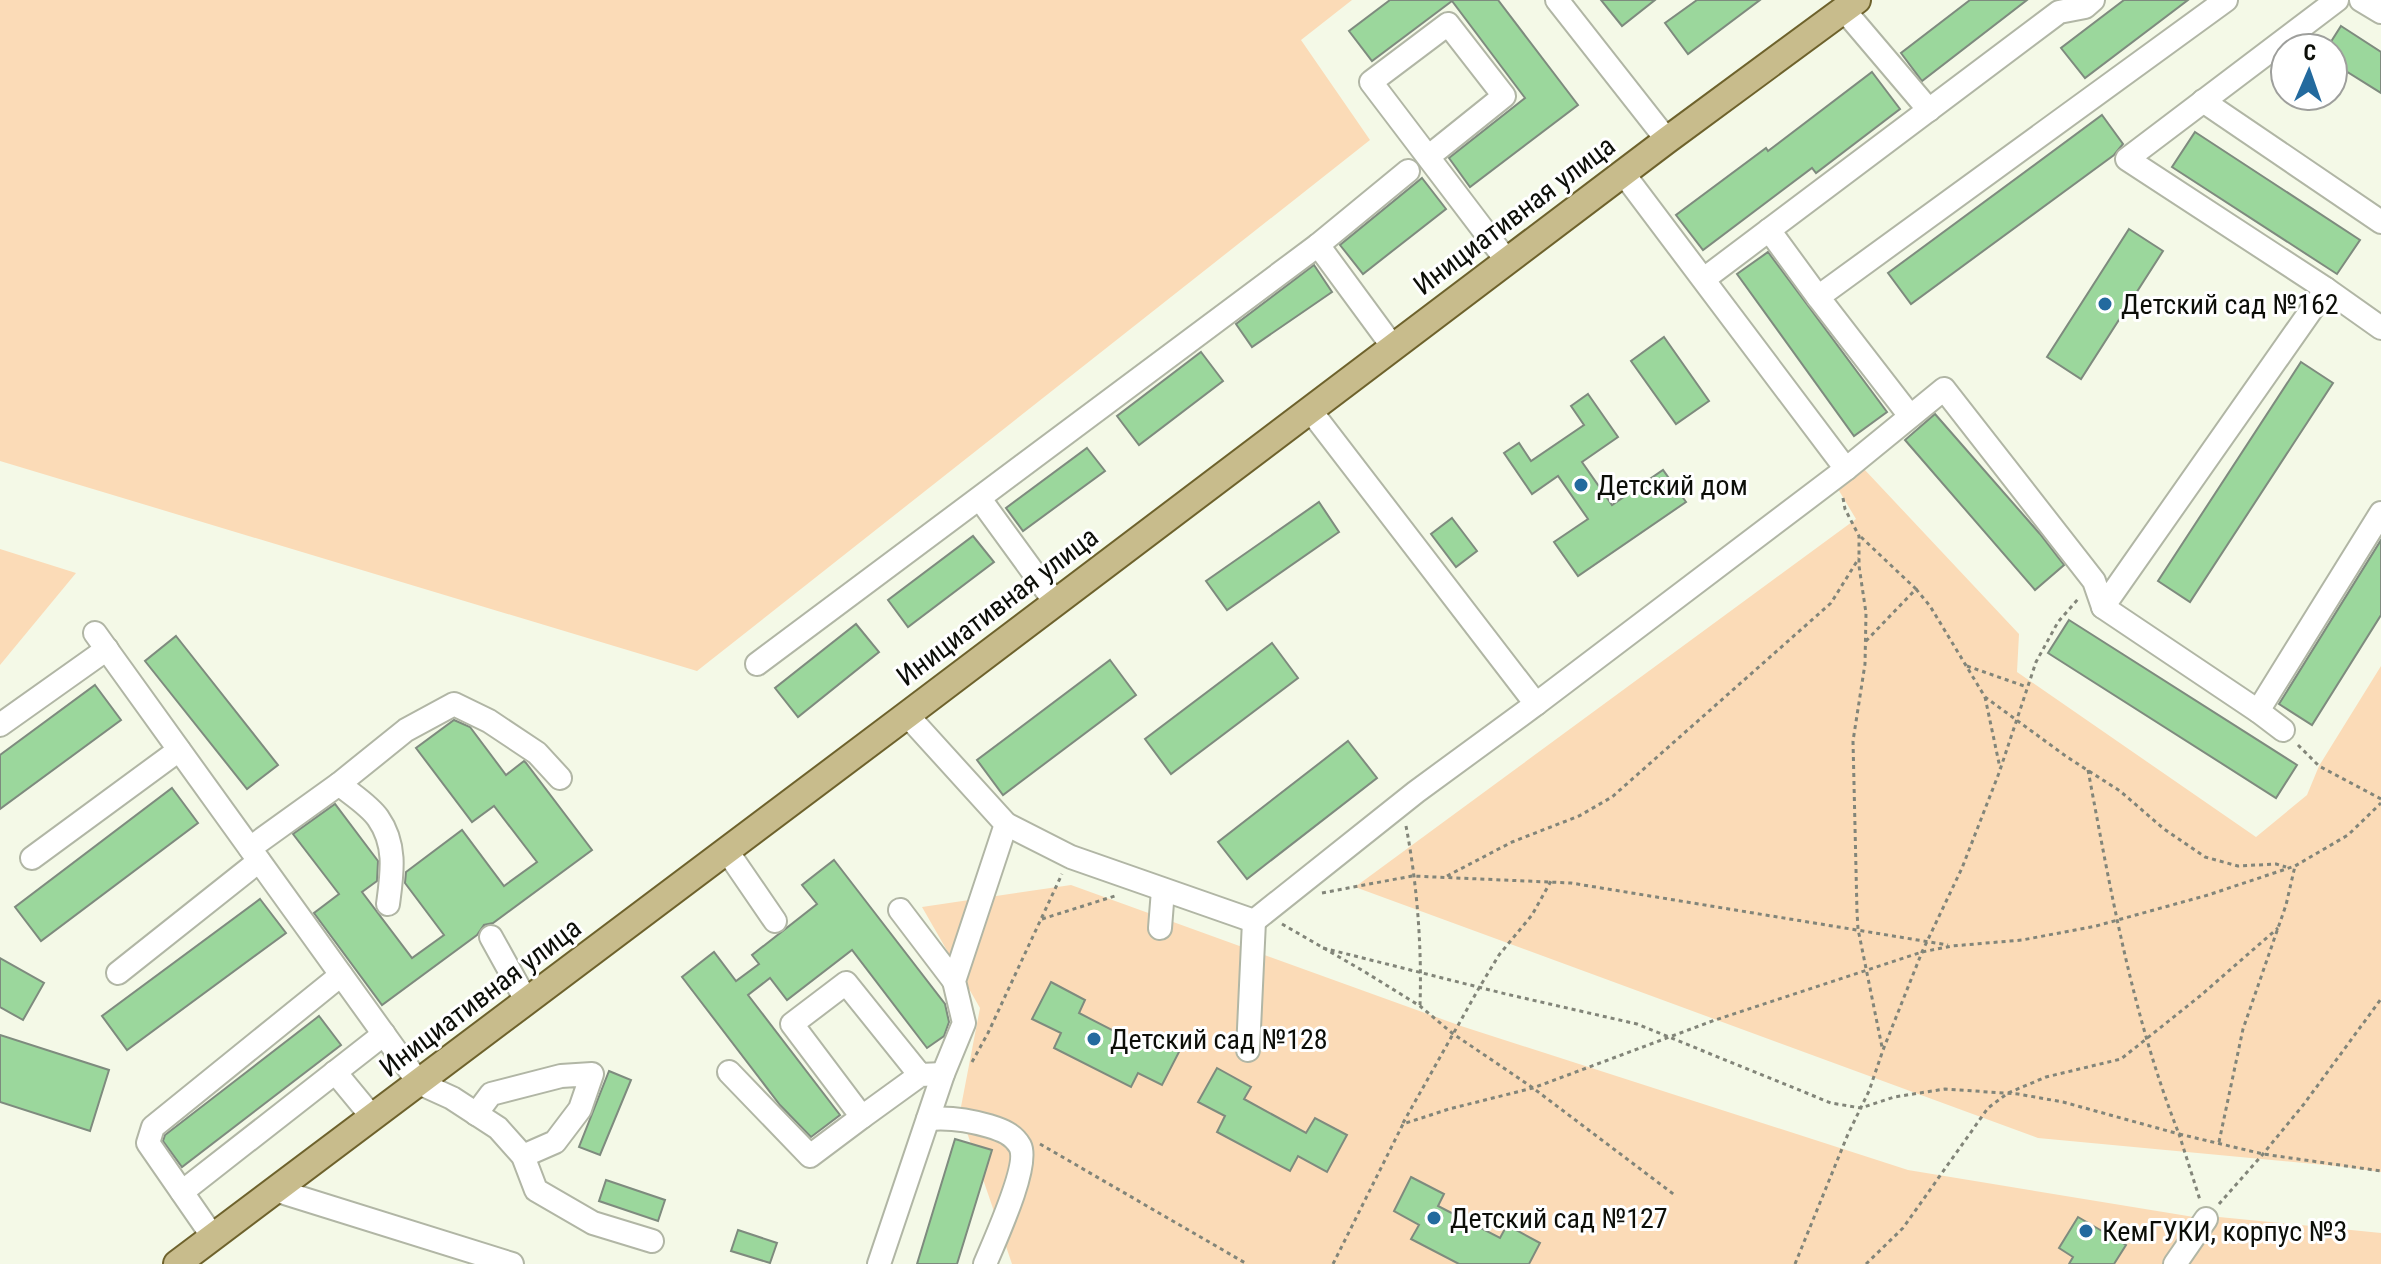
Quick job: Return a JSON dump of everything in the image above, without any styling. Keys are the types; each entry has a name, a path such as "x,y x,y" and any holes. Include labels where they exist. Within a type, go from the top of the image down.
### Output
{"main road":[{"name":"Инициативная улица","path":"177,1264 1850,5"}],"street":[{"path":"1557,0 1667,140"},
{"path":"1818,297 2226,0"},
{"path":"2337,0 2127,159 2381,328"},
{"path":"2361,0 2381,12"},
{"path":"1704,279 2059,12 2086,2"},
{"path":"1850,5 1929,110"},
{"path":"1428,157 1504,96 1448,24 1371,82 1507,261"},
{"path":"2203,101 2381,222"},
{"path":"757,664 1318,245 1408,171"},
{"path":"1623,173 1704,279 1843,472"},
{"path":"1769,230 1910,416"},
{"path":"1318,245 1393,347"},
{"path":"2103,607 2326,289"},
{"path":"1248,1050 1259,917 1392,811 1843,472 1944,389 2094,581 2103,607 2283,730"},
{"path":"1310,410 1536,704"},
{"path":"980,499 1055,602"},
{"path":"2258,711 2381,513"},
{"path":"0,725 101,641 419,1083 452,1098 498,1128 523,1156 536,1190 593,1223 652,1241"},
{"path":"118,973 406,730 454,704 489,721 537,753 560,778"},
{"path":"907,715 1006,824 1071,857 1156,887 1259,917"},
{"path":"32,858 179,750"},
{"path":"339,784 377,816 390,841 393,868 388,904"},
{"path":"954,981 1006,824"},
{"path":"727,851 775,921"},
{"path":"1156,887 1160,928"},
{"path":"879,1264 943,1074 964,1023 954,981 900,910"},
{"path":"491,937 527,1002"},
{"path":"213,1237 148,1143 153,1127 341,975"},
{"path":"862,1117 792,1024 846,983 920,1075"},
{"path":"182,1192 384,1034"},
{"path":"335,1072 373,1118"},
{"path":"729,1072 810,1156 920,1075 943,1074"},
{"path":"476,1114 491,1094 561,1076 592,1074 580,1109 555,1142 523,1156"},
{"path":"928,1119 946,1117 997,1129 1009,1133 1021,1148 1022,1169 985,1264"},
{"path":"275,1190 512,1264"},
{"path":"2175,1264 2206,1219"}],"path":[{"path":"1843,472 1845,509 1859,536 1930,606 1985,697 2000,771"},
{"path":"1859,536 1866,613 1865,664 1853,741 1858,929 1883,1050"},
{"path":"1444,877 1512,842 1579,816 1612,797 1831,603 1859,558"},
{"path":"1795,1264 1880,1064 1922,952 1962,868 2000,771 2036,662 2058,622 2094,581"},
{"path":"1865,642 1916,589"},
{"path":"1967,666 2027,687"},
{"path":"1985,697 2120,791 2164,829 2205,857 2238,866 2276,864 2289,867"},
{"path":"1403,1124 1533,1088 1715,1020 1922,952 2022,940 2096,926 2208,895 2295,866 2348,835 2381,801 2319,766 2283,730"},
{"path":"2088,770 2116,921 2147,1037 2206,1219"},
{"path":"1392,811 1406,826 1421,973 1420,1006"},
{"path":"967,1070 988,1033 1071,857"},
{"path":"2219,1142 2243,1029 2278,928 2295,866"},
{"path":"1314,895 1412,876 1551,881 1952,946"},
{"path":"1333,1264 1452,1033 1499,955 1532,915 1551,881"},
{"path":"1041,920 1156,887"},
{"path":"1259,917 1323,948 1420,1006 1452,1033 1533,1088 1676,1196"},
{"path":"1866,1264 1903,1228 1988,1108 2008,1093 2046,1077 2121,1059 2278,928"},
{"path":"1323,948 1637,1024 1831,1103 1861,1108 1894,1097 1945,1089 2008,1093 2063,1102 2263,1154 2381,1171"},
{"path":"2206,1219 2304,1104 2381,999"},
{"path":"1033,1141 1247,1264"}],"shaded area":[{"path":"0,0 1352,0 1301,40 1370,140 697,671 0,461"},
{"path":"1864,469 2019,634 2017,672 2256,837 2307,795 2319,766 2381,666 2381,1172 2038,1138 1355,887 1856,519 1838,489"},
{"path":"0,549 76,573 0,665"},
{"path":"1071,885 1461,1026 1908,1170 2206,1219 2219,1217 2381,1233 2381,1264 1012,1264 960,1112 980,1008 922,907"}],"building":[{"path":"1390,0 1498,0 1578,105 1470,187 1449,158 1525,98 1452,1 1372,61 1349,31"},
{"path":"1601,0 1655,0 1622,26"},
{"path":"1697,0 1760,0 1688,54 1665,23"},
{"path":"1970,0 2027,0 1922,81 1901,53"},
{"path":"2124,0 2188,0 2085,78 2061,48"},
{"path":"2341,26 2381,52 2381,93 2349,73 2349,32 2337,32"},
{"path":"1872,72 1900,109 1816,173 1812,168 1703,250 1676,215 1766,148 1768,151"},
{"path":"2102,115 2123,144 2114,155 1911,304 1888,273"},
{"path":"2195,132 2360,240 2337,274 2172,167"},
{"path":"1422,178 1446,209 1363,274 1340,245"},
{"name":"Детский сад №162","path":"2129,229 2163,251 2081,379 2047,357"},
{"path":"1768,252 1887,412 1854,436 1737,274"},
{"path":"1314,265 1332,292 1252,347 1236,324"},
{"path":"1664,337 1709,401 1676,424 1631,361"},
{"path":"1201,352 1223,381 1139,445 1117,416"},
{"path":"2301,362 2333,383 2190,602 2158,581"},
{"name":"Детский дом","path":"1588,394 1618,437 1582,462 1612,505 1663,470 1686,502 1578,576 1554,542 1588,519 1558,476 1532,494 1504,453 1519,443 1531,461 1584,425 1571,406"},
{"path":"1935,414 2064,565 2035,590 1905,440"},
{"path":"1087,448 1105,471 1023,531 1006,508"},
{"path":"1319,502 1339,532 1227,610 1206,581"},
{"path":"1452,518 1477,551 1456,567 1431,534"},
{"path":"973,536 994,562 908,627 888,600"},
{"path":"2381,540 2381,615 2312,725 2279,704"},
{"path":"2069,620 2297,765 2276,798 2048,653"},
{"path":"856,624 879,652 798,717 775,688"},
{"path":"176,636 278,765 247,789 145,661"},
{"path":"1272,643 1298,678 1171,774 1145,739"},
{"path":"1110,660 1136,695 1003,795 977,760"},
{"path":"95,685 121,720 0,809 0,755"},
{"path":"454,720 470,727 506,775 524,761 592,850 493,923 484,925 477,935 382,1005 314,913 339,894 293,834 335,804 378,861 377,881 362,892 412,958 444,935 405,883 406,872 462,830 504,886 537,862 494,806 472,822 416,748"},
{"path":"1348,741 1377,778 1247,879 1218,842"},
{"path":"172,788 198,823 41,941 15,907"},
{"path":"834,860 945,1004 949,1022 944,1036 927,1048 852,950 787,1000 770,978 748,995 840,1115 811,1137 780,1105 682,977 714,952 736,981 759,964 752,955 817,904 802,885"},
{"path":"260,899 286,933 127,1050 102,1016"},
{"path":"0,958 44,983 23,1020 0,1007"},
{"name":"Детский сад №128","path":"1051,982 1085,1000 1079,1013 1141,1045 1147,1033 1180,1050 1162,1085 1138,1073 1131,1087 1054,1048 1061,1033 1032,1019"},
{"path":"319,1016 341,1045 182,1167 163,1141 165,1135"},
{"path":"0,1035 109,1070 90,1131 0,1102"},
{"path":"1217,1068 1251,1087 1244,1099 1306,1133 1315,1118 1347,1135 1327,1172 1298,1156 1290,1171 1217,1132 1225,1116 1198,1102"},
{"path":"609,1071 631,1080 600,1155 579,1147"},
{"path":"955,1139 992,1150 957,1264 917,1264"},
{"name":"Детский сад №127","path":"1411,1177 1444,1194 1438,1206 1500,1238 1507,1225 1540,1243 1529,1264 1459,1264 1411,1239 1419,1225 1394,1211"},
{"path":"606,1180 665,1200 658,1221 599,1201"},
{"name":"КемГУКИ, корпус №3","path":"2078,1217 2126,1245 2114,1264 2069,1264 2073,1257 2059,1248"},
{"path":"738,1230 777,1243 770,1263 731,1251"}],"place":[{"name":"Детский сад №162","path":"2105,304"},
{"name":"Детский дом","path":"1581,485"},
{"name":"Детский сад №128","path":"1094,1039"},
{"name":"Детский сад №127","path":"1434,1218"},
{"name":"КемГУКИ, корпус №3","path":"2086,1231"}]}
